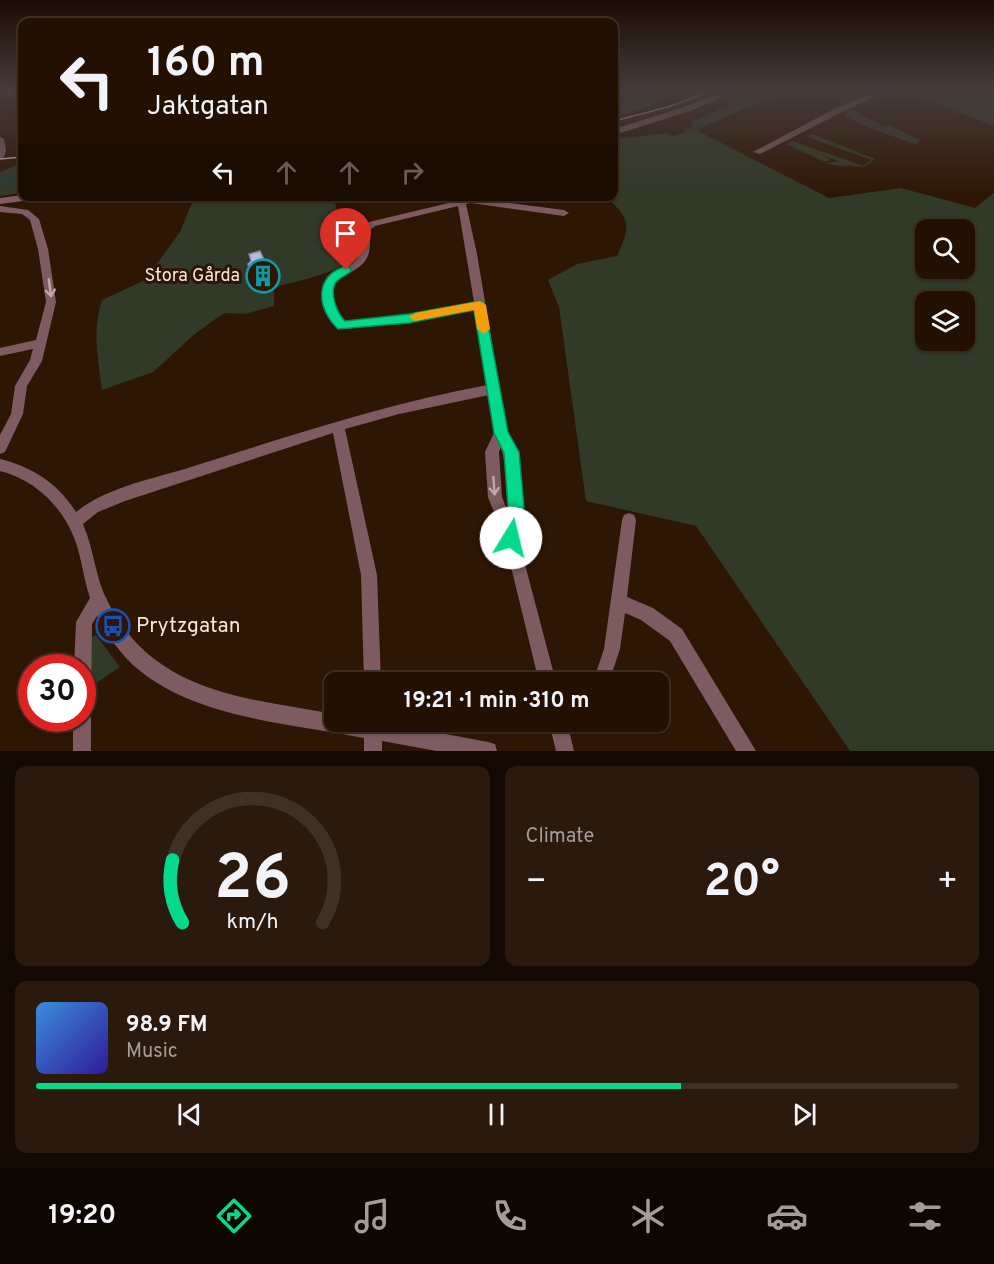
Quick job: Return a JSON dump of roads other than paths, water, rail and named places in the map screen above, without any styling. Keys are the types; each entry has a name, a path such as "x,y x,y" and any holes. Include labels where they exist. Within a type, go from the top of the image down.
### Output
{"street":[{"path":"618,131 635,126"},
{"path":"757,152 808,126"},
{"path":"0,139 2,150 0,157"},
{"path":"0,201 18,199"},
{"path":"453,201 365,228 366,247 361,259 334,277 327,285 326,291 334,318 338,324 348,325 409,318 480,305"},
{"path":"460,201 501,433 511,452 516,507 511,538"},
{"path":"482,201 564,213"},
{"path":"0,209 30,214 39,234 51,302 36,361 21,386 17,414 0,448"},
{"path":"0,352 42,343"},
{"path":"74,522 93,507 123,495 338,426 409,406 494,389"},
{"path":"338,426 369,575 373,672"},
{"path":"501,433 492,452 495,497 511,538 545,672"},
{"path":"0,465 18,469 50,490 64,504 82,538 98,600 113,626 145,664 168,679 241,707 324,719"},
{"path":"604,672 612,649 620,602 629,520"},
{"path":"83,654 84,622 98,600"},
{"path":"620,602 647,614 676,635 747,751"},
{"path":"82,732 82,751"},
{"path":"373,732 373,751"},
{"path":"401,732 488,751"},
{"path":"561,732 566,751"}],"waterway":[{"path":"0,178 18,179"}],"tram line":[{"path":"0,159 18,157"}],"place":[{"name":"Stora Gårda","path":"263,276"},
{"name":"Prytzgatan","path":"113,626"}]}
